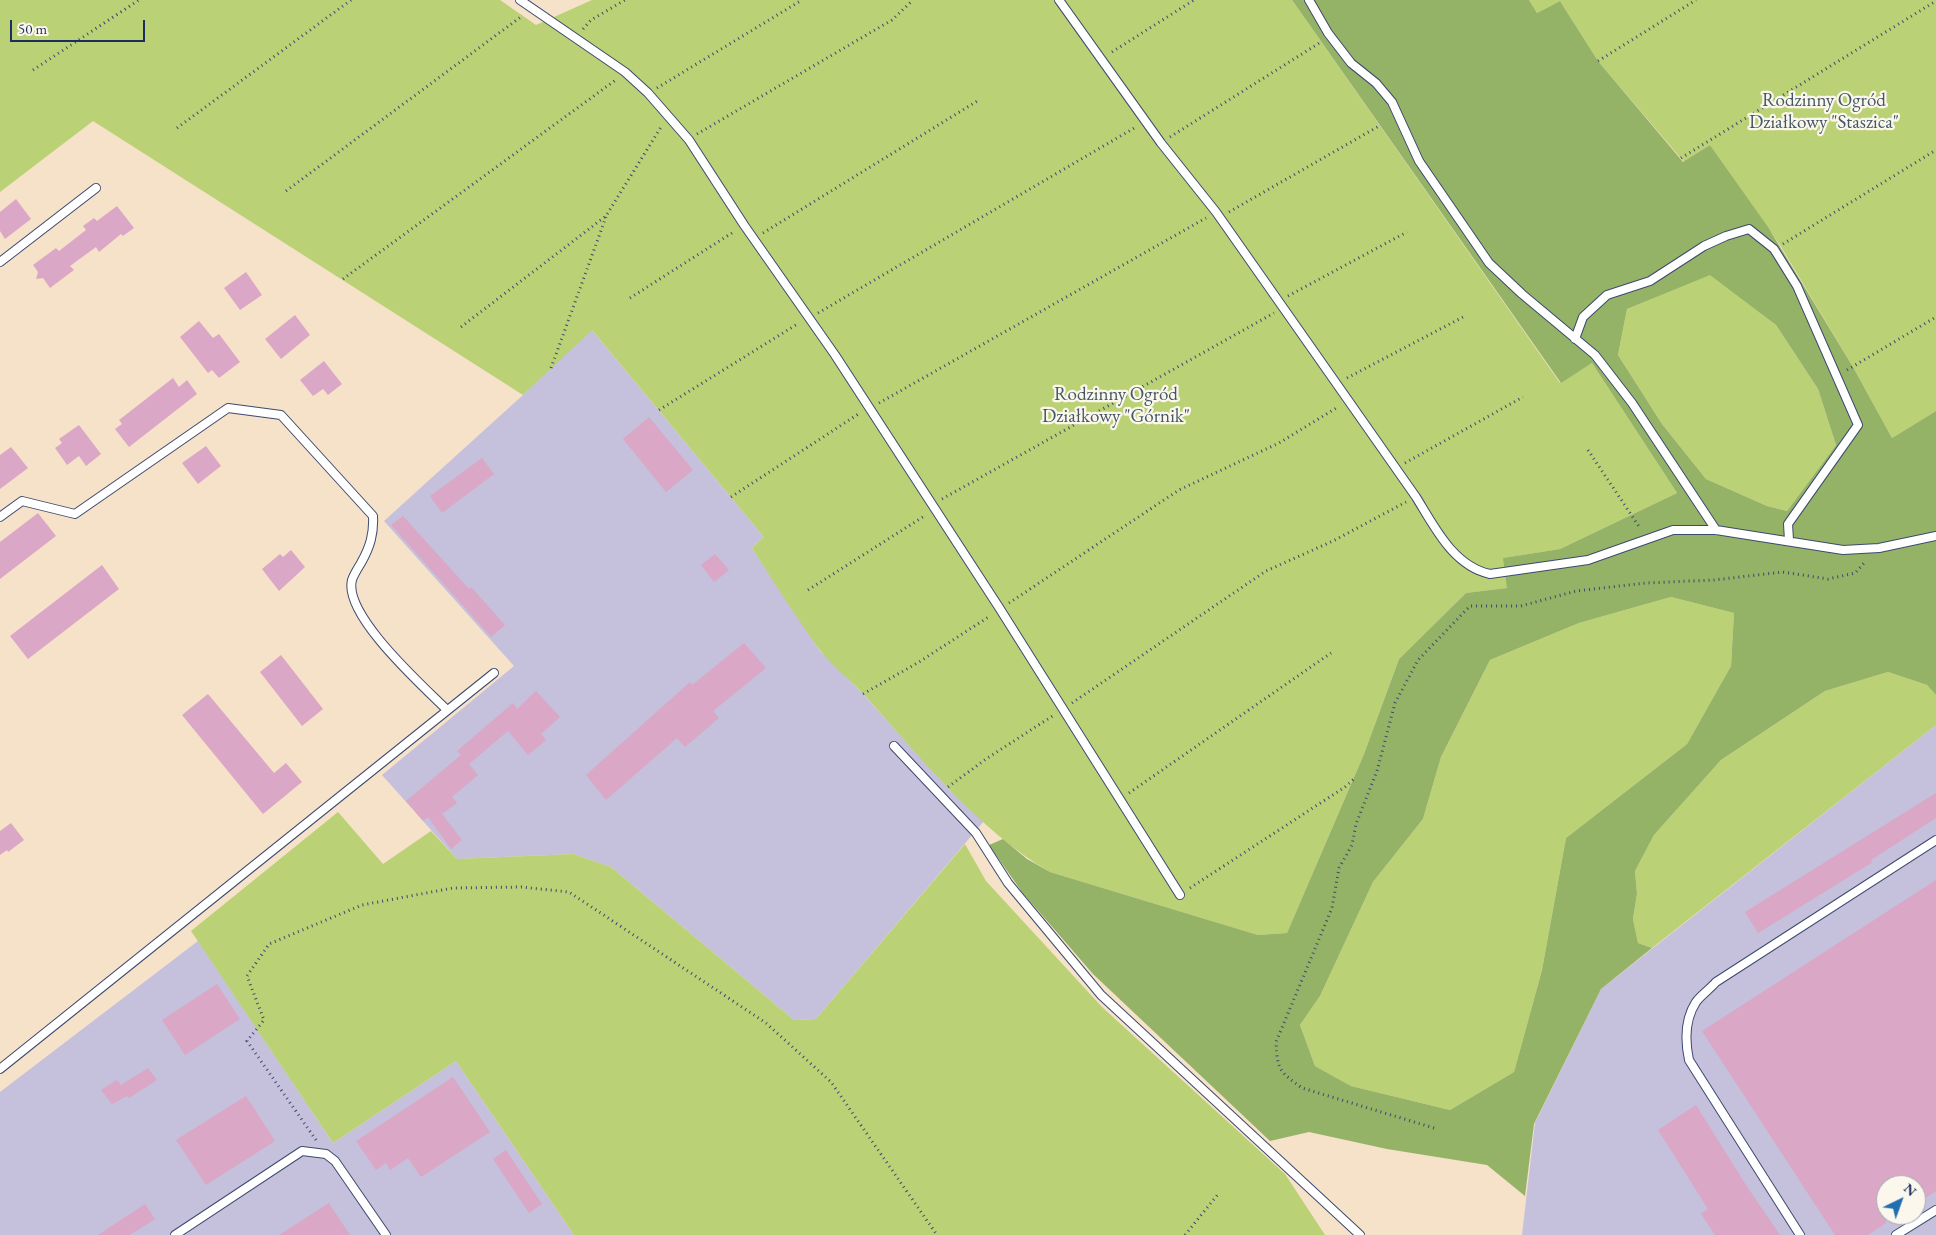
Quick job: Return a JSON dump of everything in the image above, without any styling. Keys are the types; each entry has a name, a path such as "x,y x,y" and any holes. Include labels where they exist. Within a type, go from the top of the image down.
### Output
{"lane":[{"path":"520,0 624,72 648,93 689,140 934,507 1064,709 1180,895"},
{"path":"1059,0 1161,143 1218,215 1416,497 1446,544 1478,571 1490,574 1588,560 1673,530 1716,530 1843,550 1878,548 1936,536"},
{"path":"1309,0 1328,33 1352,63 1376,83 1392,102 1419,160 1489,263 1522,294 1595,355 1632,403 1716,530"},
{"path":"0,262 96,188"},
{"path":"1576,339 1583,317 1607,295 1650,281 1704,246 1726,236 1749,229 1774,249 1796,286 1837,374 1858,425 1788,524 1789,540"},
{"path":"0,517 22,501 75,514 228,408 281,415 373,516 374,534 368,552 352,579 351,592 360,616 401,664 447,710"},
{"path":"0,1069 494,673"},
{"path":"894,746 976,833 1008,883 1101,996 1360,1235"},
{"path":"1800,1235 1689,1060 1685,1043 1687,1026 1696,1002 1716,982 1936,840"},
{"path":"175,1235 302,1151 326,1154 335,1160 386,1235"},
{"path":"1896,1235 1936,1210"}],"path":[{"path":"33,70 139,0"},
{"path":"177,128 351,0"},
{"path":"591,20 625,0"},
{"path":"648,93 802,0"},
{"path":"689,140 892,20 913,0"},
{"path":"1101,59 1194,0"},
{"path":"1598,61 1696,0"},
{"path":"1681,158 1936,0"},
{"path":"286,191 521,17"},
{"path":"1161,143 1321,42"},
{"path":"343,279 624,72"},
{"path":"754,239 979,100"},
{"path":"551,368 606,216 669,116"},
{"path":"659,410 808,318 1146,122"},
{"path":"731,497 869,408 1379,126"},
{"path":"1774,249 1936,150"},
{"path":"461,327 606,216"},
{"path":"630,298 744,225"},
{"path":"808,590 934,507 1407,232"},
{"path":"1335,384 1465,316"},
{"path":"1837,374 1853,367 1936,317"},
{"path":"1395,468 1523,397"},
{"path":"863,694 919,662 1179,490 1278,443 1347,401"},
{"path":"1588,450 1641,530"},
{"path":"948,788 986,760 1266,571 1333,541 1416,497"},
{"path":"1434,1128 1302,1088 1285,1076 1276,1063 1276,1042 1332,908 1339,868 1352,845 1356,824 1377,771 1395,703 1418,660 1470,606 1521,606 1576,591 1646,583 1714,580 1783,572 1828,579 1855,573 1878,548"},
{"path":"1120,799 1332,653"},
{"path":"1180,895 1354,779"},
{"path":"326,1154 247,1041 264,1020 246,976 269,944 362,905 453,888 520,887 569,892 766,1023 831,1082 937,1235"},
{"path":"1185,1235 1219,1193"}],"shaded area":[{"path":"591,329 764,537 752,548 820,651 863,694 948,788 984,821 816,1019 794,1020 611,867 573,854 457,859 382,775 514,666 384,521 523,395"},
{"path":"1936,725 1936,1235 1522,1235 1535,1123 1601,989"},
{"path":"198,941 333,1143 456,1061 574,1235 0,1235 0,1092"}],"green space":[{"name":"Rodzinny Ogród Działkowy \"Górnik\"","path":"0,0 500,0 536,25 592,0 1292,0 1560,383 1592,363 1677,493 1560,549 1504,558 1508,588 1466,593 1399,659 1364,754 1287,933 1258,935 1050,872 1023,855 998,835 952,792 861,692 824,656 752,548 764,537 592,330 523,395 93,121 0,192"},
{"path":"1292,0 1529,0 1537,13 1560,1 1598,61 1683,162 1710,145 1768,227 1853,367 1892,438 1936,411 1936,695 1927,685 1888,672 1825,691 1721,760 1654,835 1635,871 1637,894 1633,919 1638,943 1652,948 1601,989 1534,1124 1525,1196 1487,1165 1387,1149 1309,1132 1270,1141 1093,974 1022,892 989,845 1003,839 1027,859 1050,872 1258,935 1287,933 1364,754 1399,659 1466,593 1507,588 1503,558 1560,549 1677,493 1592,363 1561,383","holes":["1710,275 1776,325 1818,389 1836,445 1787,511 1767,506 1706,479 1662,424 1618,355 1627,309","1671,597 1734,613 1731,666 1687,744 1566,838 1542,970 1514,1072 1450,1110 1351,1086 1315,1066 1300,1025 1320,996 1373,882 1423,819 1441,757 1490,660 1579,623"]},
{"name":"Rodzinny Ogród Działkowy \"Staszica\"","path":"1529,0 1936,0 1936,411 1892,438 1853,367 1780,245 1710,145 1684,162 1598,61 1560,1 1537,13"},
{"path":"1710,274 1776,325 1818,389 1836,445 1787,511 1767,506 1706,479 1662,424 1618,355 1627,309"},
{"path":"1671,597 1734,613 1731,666 1687,744 1566,838 1542,970 1514,1072 1450,1110 1351,1086 1315,1066 1300,1025 1320,996 1373,882 1423,819 1441,757 1490,660 1579,623"},
{"path":"1888,672 1927,685 1936,695 1936,725 1652,948 1638,943 1633,919 1637,894 1635,871 1654,835 1721,760 1825,691"},
{"path":"338,812 383,864 431,831 457,859 573,854 611,867 794,1020 816,1019 965,844 986,881 1102,1007 1285,1174 1325,1235 574,1235 456,1061 333,1143 191,931"}],"building":[{"path":"16,199 31,219 5,239 0,231 0,212"},
{"path":"117,206 134,228 123,236 121,234 99,252 96,247 70,266 74,270 50,288 43,278 36,279 38,272 33,265 56,248 59,251 86,230 83,226 94,218 97,221"},
{"path":"246,272 262,295 240,310 224,288"},
{"path":"295,315 310,335 281,359 265,339"},
{"path":"199,321 213,338 219,334 240,362 219,378 212,370 208,373 180,337"},
{"path":"324,361 342,384 328,395 323,389 313,396 300,380"},
{"path":"173,378 179,387 187,380 197,394 129,447 115,429 122,424 119,420"},
{"path":"649,417 693,470 666,492 623,439"},
{"path":"79,425 101,454 86,466 79,456 67,465 55,448 62,443 59,439"},
{"path":"206,446 221,466 198,484 182,463"},
{"path":"11,447 28,468 0,489 0,455"},
{"path":"482,458 494,474 442,513 430,496"},
{"path":"38,513 56,536 0,579 0,542"},
{"path":"403,516 469,589 471,587 505,625 491,637 391,525"},
{"path":"291,550 305,567 279,591 262,569 280,554 283,557"},
{"path":"715,554 729,570 714,582 701,565"},
{"path":"102,565 119,589 28,659 10,636"},
{"path":"744,643 766,668 713,711 719,718 685,747 677,738 606,800 586,775 690,682 692,685"},
{"path":"281,655 323,709 302,726 260,672"},
{"path":"536,691 560,717 541,734 546,740 528,755 508,731 469,764 478,775 452,797 457,803 442,814 462,840 451,849 428,817 423,821 406,801 461,755 457,751 513,703 517,709"},
{"path":"208,694 274,773 286,763 302,782 263,814 182,715"},
{"path":"1936,793 1936,818 1871,860 1873,862 1758,933 1745,912"},
{"path":"11,823 24,840 8,852 7,850 0,855 0,831"},
{"path":"1936,880 1936,1191 1926,1198 1926,1175 1876,1175 1876,1225 1883,1225 1868,1235 1835,1235 1702,1031"},
{"path":"217,984 240,1019 185,1055 162,1020"},
{"path":"148,1068 157,1080 129,1098 127,1096 112,1104 101,1090 117,1080 121,1085"},
{"path":"453,1077 490,1132 421,1177 408,1158 390,1170 386,1163 376,1170 356,1141"},
{"path":"246,1096 275,1141 206,1185 176,1140"},
{"path":"1696,1105 1780,1235 1715,1235 1701,1214 1708,1209 1658,1130"},
{"path":"506,1150 542,1204 529,1213 493,1159"},
{"path":"329,1203 350,1235 279,1235"},
{"path":"145,1204 155,1219 130,1235 98,1235"}]}
